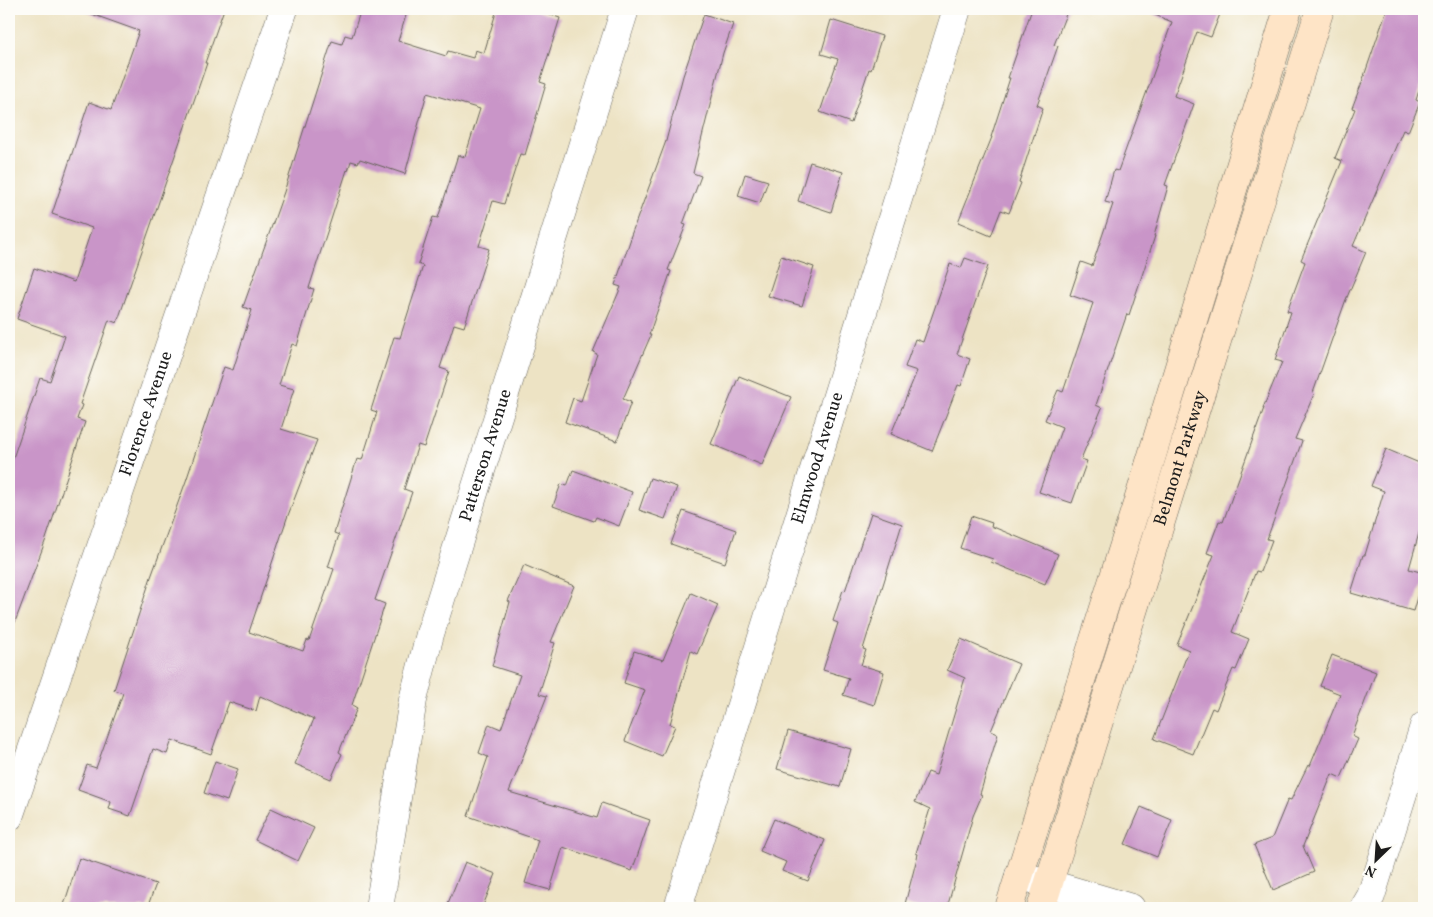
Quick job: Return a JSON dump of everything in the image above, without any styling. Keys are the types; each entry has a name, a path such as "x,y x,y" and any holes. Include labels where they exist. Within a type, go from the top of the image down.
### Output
{"street":[{"name":"Florence Avenue","path":"9,817 284,9"},
{"name":"Patterson Avenue","path":"379,908 413,700 430,634 625,9"},
{"name":"Elmwood Avenue","path":"678,908 957,9"},
{"name":"Belmont Parkway","path":"1009,908 1143,485 1288,9"},
{"name":"Belmont Parkway","path":"1045,896 1320,9"},
{"path":"1262,96 1291,106"},
{"path":"1143,485 1170,493"},
{"path":"1364,908 1371,896 1424,726"},
{"path":"1019,875 1045,896 1131,908"}],"building":[{"path":"87,9 224,9 117,323 109,320 80,404 82,405 77,419 85,422 46,539 12,630 9,629 9,470 40,378 50,381 65,336 17,319 34,268 74,282 92,228 52,214 89,102 111,110 139,31 86,12"},
{"path":"361,9 408,9 398,41 446,56 448,51 473,58 475,50 484,53 497,9 531,9 560,18 540,82 546,84 525,155 520,154 504,204 493,201 479,246 489,249 464,327 454,324 440,368 449,371 424,447 418,445 404,489 412,492 375,600 385,604 352,705 357,708 339,752 342,754 331,779 295,764 314,719 260,696 256,711 229,702 211,754 172,740 167,754 153,749 130,816 109,809 111,802 78,790 87,765 96,768 123,693 114,690 224,367 233,370 252,310 243,307 284,192 332,41 342,44 345,35 352,37","holes":["427,93 480,109 465,157 458,155 438,218 433,217 418,264 423,266 400,338 394,337 371,410 377,412 362,460 357,459 334,533 339,535 328,567 334,569 309,641 307,640 303,651 249,632 287,518 317,440 281,429 294,389 279,385 292,344 297,346 314,289 309,288 347,170 351,161 358,163 360,159 405,174"]},
{"path":"1032,9 1068,9 1054,45 1058,46 1037,105 1043,108 1019,182 1021,183 1009,213 1001,210 991,236 958,222 992,137 1010,78 1008,78"},
{"path":"1143,9 1222,9 1211,37 1197,32 1174,96 1194,104 1165,185 1168,186 1155,236 1096,405 1102,408 1081,459 1087,461 1072,503 1039,492 1062,427 1045,420 1058,390 1063,392 1093,303 1070,295 1081,262 1092,266 1113,204 1105,202 1114,170 1118,171 1172,22"},
{"path":"1387,9 1424,9 1424,75 1416,100 1420,102 1408,132 1403,130 1353,246 1366,252 1345,302 1314,394 1295,439 1302,441 1267,539 1272,540 1260,572 1256,571 1232,632 1249,639 1236,670 1233,669 1216,710 1212,708 1193,754 1154,739 1189,650 1177,645 1214,555 1207,553 1219,521 1223,522 1263,408 1282,362 1275,360 1291,312 1287,311 1305,262 1301,260 1342,161 1335,158 1355,109 1352,108"},
{"path":"704,14 733,24 723,53 693,173 701,176 683,224 686,225 668,270 671,271 649,335 651,335 623,399 631,402 617,441 565,422 573,398 581,401 597,354 593,352 621,287 615,285 630,238 666,141 683,76"},
{"path":"831,20 882,36 851,123 820,112 838,59 821,54"},
{"path":"810,162 843,172 831,212 798,201"},
{"path":"745,174 768,181 760,203 738,196"},
{"path":"781,256 814,267 802,306 768,296"},
{"path":"965,258 988,266 957,354 970,359 961,386 958,385 932,451 891,434 917,371 905,367 915,339 923,342 950,264 961,268"},
{"path":"739,376 791,397 762,465 711,444"},
{"path":"1386,449 1424,465 1424,515 1409,569 1424,573 1413,611 1351,593 1363,555 1365,555 1384,491 1371,486"},
{"path":"573,470 632,492 619,526 596,517 594,521 553,506 561,484 567,486"},
{"path":"650,478 677,487 665,519 639,510"},
{"path":"683,511 736,530 725,563 671,544"},
{"path":"871,513 902,524 863,649 866,650 861,665 884,672 874,705 843,695 849,678 823,670 838,623 833,621"},
{"path":"971,516 992,523 991,526 1058,554 1045,584 991,562 993,559 960,548"},
{"path":"524,565 574,586 551,642 555,643 539,694 547,696 509,792 597,818 602,803 650,820 632,871 563,847 550,890 525,883 538,840 468,816 488,757 479,753 489,724 501,729 520,675 492,666 510,602 508,601"},
{"path":"691,593 718,605 697,654 691,651 670,724 675,726 662,756 625,741 645,690 624,683 634,651 663,660"},
{"path":"961,639 1019,664 991,731 998,734 980,794 982,795 973,816 947,908 923,908 905,904 918,854 916,853 930,809 915,802 928,772 936,775 965,678 947,670"},
{"path":"1332,655 1376,672 1352,736 1358,739 1341,778 1332,774 1303,846 1314,872 1273,890 1254,845 1272,838 1288,799 1291,800 1308,765 1310,766 1340,694 1320,686"},
{"path":"788,731 851,749 840,787 777,769"},
{"path":"215,761 238,769 227,801 204,793"},
{"path":"1141,807 1172,820 1157,857 1125,844"},
{"path":"271,808 314,828 298,861 255,840"},
{"path":"774,819 825,840 808,881 782,871 786,862 760,851"},
{"path":"79,858 156,884 147,908 63,908"},
{"path":"465,862 496,874 482,908 446,908"}]}
